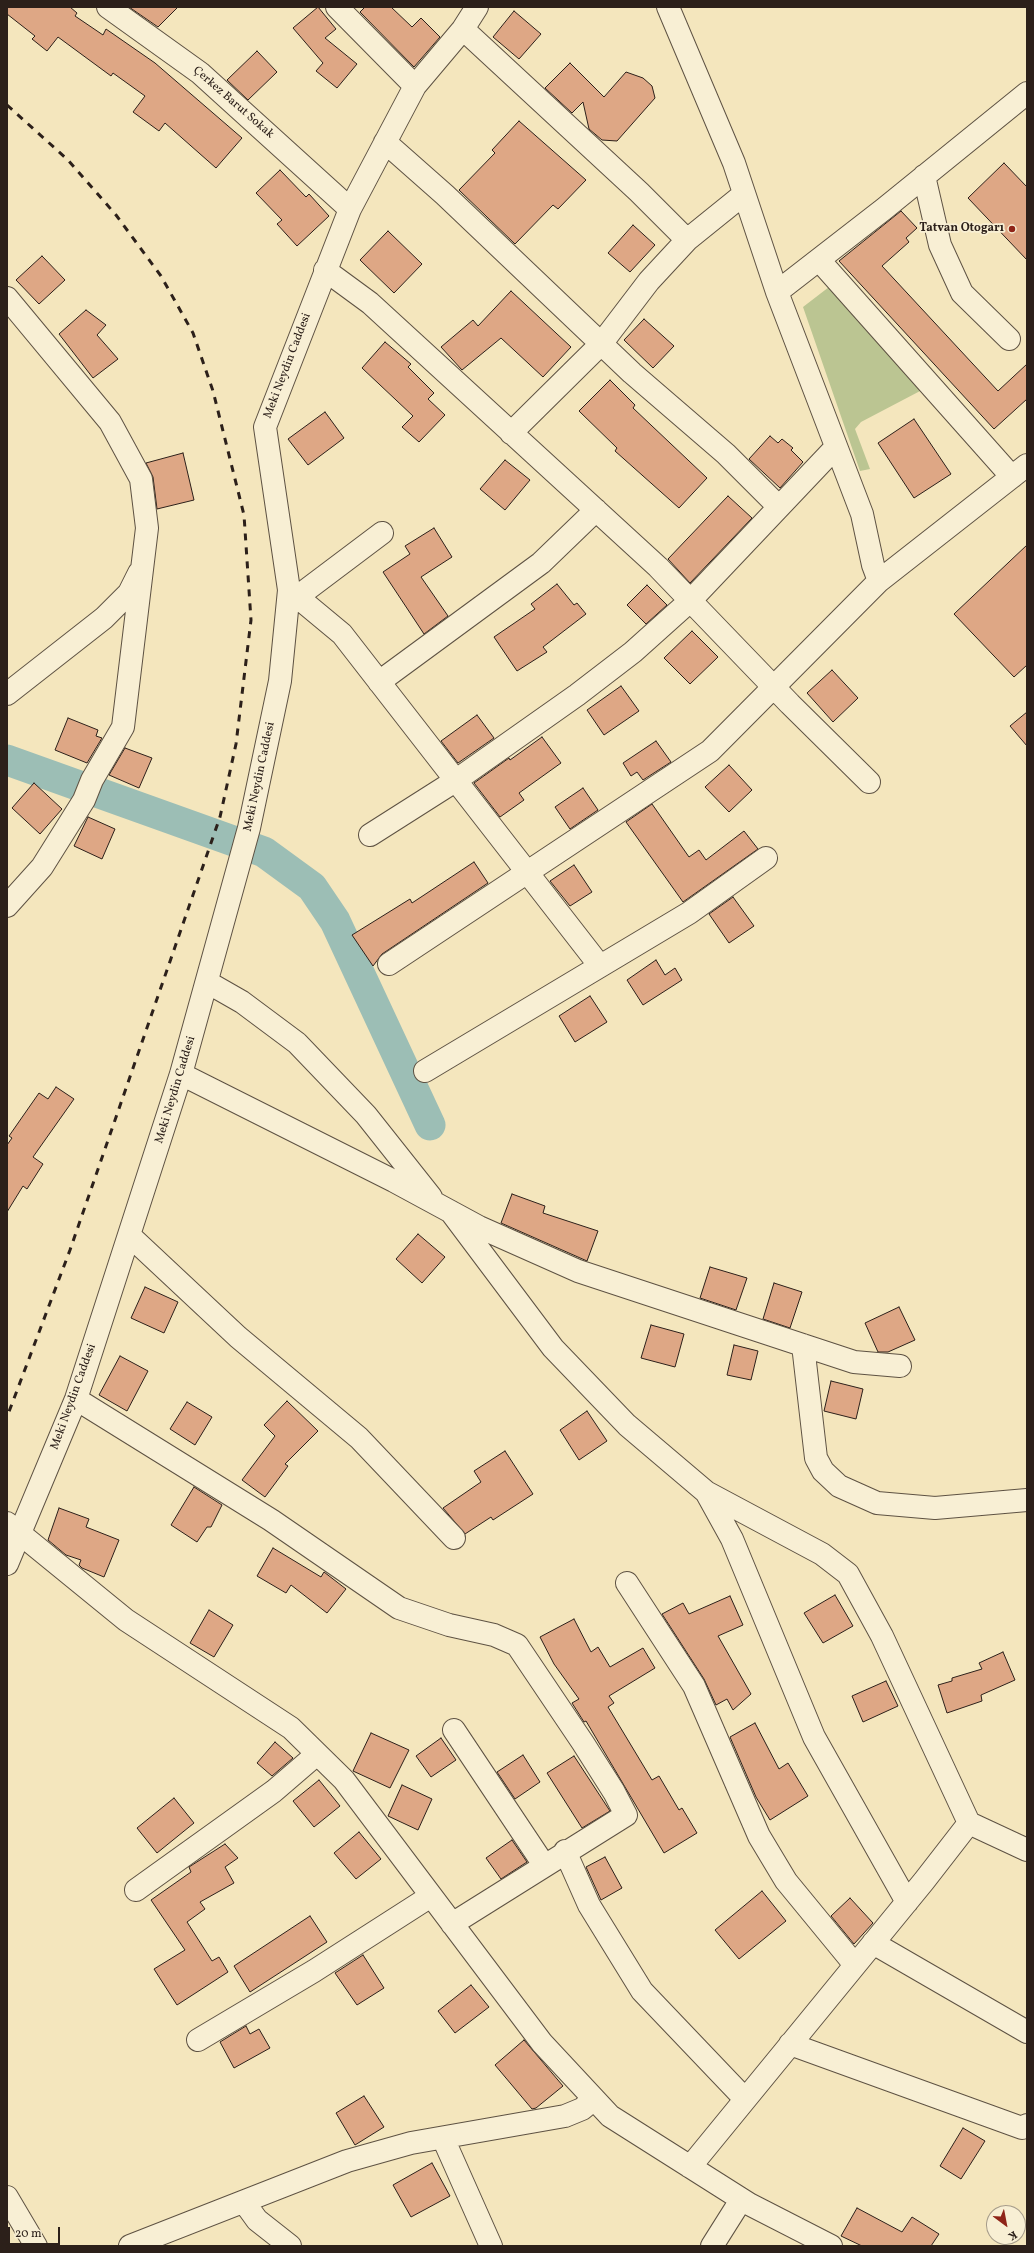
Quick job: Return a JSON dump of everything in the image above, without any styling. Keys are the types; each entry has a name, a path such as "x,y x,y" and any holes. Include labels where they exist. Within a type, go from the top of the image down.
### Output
{"street":[{"name":"Çerkez Barut Sokak","path":"108,7 200,73 350,209"},
{"path":"337,7 415,86"},
{"name":"Meki Neydin Caddesi","path":"7,1564 14,1529 76,1399 182,1074 250,828 280,681 293,594 265,427 350,209 415,86 463,29 478,7"},
{"path":"668,7 734,163 777,292 862,514 873,566 879,581"},
{"path":"463,29 639,192 687,240"},
{"path":"777,292 1027,93"},
{"path":"385,142 445,195 632,373 726,454 779,507"},
{"path":"924,176 940,245 962,293 1009,339"},
{"path":"511,433 601,344 648,281 687,240 744,194"},
{"path":"389,964 710,750 879,581 1019,471 819,260"},
{"path":"325,270 370,303 658,567 773,687 869,782"},
{"path":"7,298 110,422 141,479 147,528 123,727 92,780 84,800 42,867 7,906"},
{"path":"370,835 455,781 577,695 633,652 691,600 836,447"},
{"path":"379,682 541,563 596,510"},
{"path":"382,533 293,594 342,634 526,874 600,966"},
{"path":"7,694 104,618 129,593 143,564"},
{"path":"425,1072 689,913 766,858"},
{"path":"208,982 242,1002 298,1043 366,1115 444,1208 553,1348 627,1425 706,1492 822,1554 848,1574 882,1636 969,1823 1027,1850"},
{"path":"182,1074 479,1227 578,1271 854,1362 900,1366"},
{"path":"129,1235 238,1337 359,1438 454,1538"},
{"path":"803,1345 816,1458 823,1471 839,1486 878,1503 935,1508 1027,1500"},
{"path":"76,1399 271,1520 399,1608 449,1625 494,1635 517,1645 583,1743 614,1792 626,1815 565,1851 452,1924"},
{"path":"706,1492 732,1539 814,1737 907,1902"},
{"path":"14,1529 126,1620 291,1728 344,1780 542,2043 610,2116 741,2200 832,2246"},
{"path":"627,1584 694,1686 759,1836 786,1881 855,1965"},
{"path":"454,1730 544,1865"},
{"path":"136,1890 274,1791 317,1754"},
{"path":"690,2167 907,1902 969,1823"},
{"path":"565,1851 589,1905 642,1991 745,2099"},
{"path":"198,2040 314,1971 431,1896"},
{"path":"873,1942 1027,2032"},
{"path":"790,2044 1025,2131"},
{"path":"130,2246 347,2161 385,2150 442,2138 565,2116 582,2109 594,2098"},
{"path":"442,2138 491,2246"},
{"path":"7,2197 36,2246"},
{"path":"712,2246 741,2200"},
{"path":"244,2202 257,2220 290,2246"}],"green space":[{"path":"829,287 922,390 861,422 855,429 870,469 860,471 803,307"}],"building":[{"path":"7,7 70,7 77,13 75,16 103,35 106,29 155,63 242,138 216,168 165,123 159,131 133,112 145,96 113,73 111,76 58,37 47,51 32,39 35,36 7,14"},
{"path":"129,7 178,7 158,27"},
{"path":"318,7 336,29 325,38 357,64 337,88 316,71 323,63 293,28"},
{"path":"365,7 391,7 412,27 421,18 440,37 414,67 360,12"},
{"path":"514,11 541,34 519,59 493,37"},
{"path":"257,51 277,72 248,100 227,80"},
{"path":"570,63 604,97 626,72 643,78 652,86 655,98 617,141 602,140 589,129 583,102 572,113 545,88"},
{"path":"519,121 586,180 558,209 553,205 515,244 459,190 495,153 492,150"},
{"name":"Tatvan Otogarı","path":"1004,163 1027,187 1027,260 968,198"},
{"path":"280,170 306,197 309,194 329,216 297,246 277,224 282,220 256,193"},
{"path":"901,211 917,228 906,238 909,242 882,266 998,391 1027,364 1027,399 994,429 839,261"},
{"path":"633,225 655,245 630,272 608,253"},
{"path":"388,231 422,264 394,293 360,260"},
{"path":"42,256 65,280 39,304 16,280"},
{"path":"511,291 571,347 543,377 501,338 462,370 441,347 473,320 478,326"},
{"path":"86,310 106,325 97,335 118,359 93,378 59,334"},
{"path":"644,319 674,346 653,368 624,340"},
{"path":"385,342 411,364 408,367 434,393 428,399 445,415 419,442 402,427 413,416 362,368"},
{"path":"610,380 635,405 633,408 707,478 679,508 615,451 617,448 579,411"},
{"path":"325,412 344,438 308,465 288,439"},
{"path":"914,419 951,474 914,498 878,443"},
{"path":"770,436 778,443 782,439 793,448 791,450 803,462 780,488 749,459"},
{"path":"183,453 194,500 157,509 153,477 146,463"},
{"path":"505,460 530,480 505,510 480,489"},
{"path":"728,496 752,518 690,583 668,559"},
{"path":"434,528 452,557 421,577 448,616 424,634 383,572 410,554 405,546"},
{"path":"1027,545 1027,665 1014,677 954,614"},
{"path":"557,584 574,605 577,603 586,614 543,647 547,652 517,671 494,637 535,609 531,604"},
{"path":"647,585 667,605 646,624 627,605"},
{"path":"692,631 718,657 690,684 664,658"},
{"path":"832,670 858,698 833,722 807,693"},
{"path":"621,686 639,711 604,735 587,710"},
{"path":"1027,712 1027,746 1010,726"},
{"path":"477,715 494,738 458,763 441,741"},
{"path":"68,718 98,730 96,736 102,738 87,763 55,750"},
{"path":"542,737 561,763 519,793 524,800 500,817 474,783"},
{"path":"656,741 671,762 643,780 637,772 631,776 623,763"},
{"path":"125,748 152,758 139,788 109,775"},
{"path":"729,765 752,790 729,812 705,787"},
{"path":"34,783 62,809 40,834 12,808"},
{"path":"583,788 598,810 570,829 555,807"},
{"path":"652,804 689,857 699,850 706,860 744,831 758,849 683,902 626,822"},
{"path":"88,817 115,829 102,859 74,846"},
{"path":"474,862 488,883 382,954 373,966 352,935 410,899 412,903"},
{"path":"574,865 592,892 570,906 550,881"},
{"path":"733,897 754,926 729,943 709,914"},
{"path":"656,960 665,975 675,968 682,980 643,1005 627,980"},
{"path":"590,996 607,1022 575,1042 559,1016"},
{"path":"56,1087 74,1099 33,1157 43,1164 27,1189 23,1186 7,1212 7,1145 12,1138 9,1136 39,1093 48,1099"},
{"path":"512,1194 545,1206 543,1213 598,1231 587,1261 501,1223"},
{"path":"418,1234 445,1257 422,1283 396,1259"},
{"path":"710,1267 747,1278 736,1310 700,1298"},
{"path":"774,1283 802,1292 790,1328 763,1319"},
{"path":"145,1287 178,1302 164,1333 131,1318"},
{"path":"899,1307 915,1340 888,1352 878,1352 865,1323"},
{"path":"651,1325 684,1334 675,1367 641,1358"},
{"path":"734,1345 758,1351 751,1380 727,1375"},
{"path":"120,1356 148,1371 127,1411 99,1395"},
{"path":"831,1381 863,1389 856,1419 824,1411"},
{"path":"287,1401 318,1431 285,1464 288,1466 265,1497 242,1480 275,1436 264,1425"},
{"path":"187,1402 212,1417 195,1445 170,1429"},
{"path":"587,1411 607,1441 579,1460 560,1430"},
{"path":"505,1451 533,1494 493,1520 491,1517 465,1534 443,1508 481,1482 474,1471"},
{"path":"194,1487 222,1505 211,1527 207,1527 197,1542 171,1525"},
{"path":"59,1508 89,1519 86,1527 119,1540 104,1577 82,1568 79,1565 81,1560 66,1555 48,1540"},
{"path":"273,1548 321,1577 324,1572 346,1589 327,1613 291,1585 286,1593 257,1576"},
{"path":"835,1595 853,1626 823,1643 804,1613"},
{"path":"730,1596 743,1625 718,1636 751,1694 733,1710 727,1699 716,1705 704,1679 662,1614 683,1603 689,1614"},
{"path":"209,1610 233,1625 214,1657 190,1643"},
{"path":"574,1619 591,1652 598,1647 610,1667 643,1648 655,1668 609,1696 614,1703 608,1707 652,1780 659,1776 679,1810 682,1808 697,1833 664,1853 586,1721 584,1722 572,1703 579,1699 554,1664 540,1637"},
{"path":"1003,1652 1015,1680 981,1695 982,1701 947,1713 938,1685 952,1681 952,1678 982,1669 979,1663"},
{"path":"886,1681 898,1706 863,1722 852,1696"},
{"path":"755,1723 779,1769 788,1763 808,1796 770,1820 756,1797 730,1737"},
{"path":"371,1733 409,1750 390,1788 353,1771"},
{"path":"441,1738 456,1760 431,1777 416,1756"},
{"path":"275,1742 293,1758 272,1776 257,1763"},
{"path":"523,1755 540,1782 515,1799 497,1772"},
{"path":"574,1756 610,1811 582,1828 547,1773"},
{"path":"319,1780 340,1806 314,1827 293,1801"},
{"path":"402,1785 432,1799 418,1830 388,1816"},
{"path":"174,1798 194,1823 157,1853 137,1828"},
{"path":"359,1832 381,1859 356,1879 334,1853"},
{"path":"512,1840 527,1862 501,1879 486,1858"},
{"path":"225,1844 238,1858 225,1867 234,1883 200,1902 205,1909 187,1922 212,1961 219,1957 228,1972 177,2005 154,1969 185,1950 151,1900 191,1872 189,1867"},
{"path":"605,1857 622,1888 601,1900 586,1867"},
{"path":"762,1891 786,1921 739,1959 715,1930"},
{"path":"850,1898 873,1923 854,1944 831,1916"},
{"path":"310,1916 327,1942 250,1992 234,1966"},
{"path":"363,1955 384,1988 357,2005 335,1973"},
{"path":"471,1985 489,2007 455,2033 438,2011"},
{"path":"246,2026 250,2034 259,2029 270,2048 234,2068 220,2042"},
{"path":"524,2040 563,2086 536,2108 532,2109 495,2065"},
{"path":"364,2096 384,2127 355,2145 336,2113"},
{"path":"963,2128 985,2141 961,2179 940,2166"},
{"path":"432,2163 450,2196 411,2217 393,2185"},
{"path":"857,2208 902,2232 912,2217 939,2234 931,2246 862,2246 841,2236"}],"waterway":[{"path":"7,760 264,852 312,887 335,921 430,1125"}],"railway":[{"path":"7,105 68,160 116,215 161,276 193,333 213,391 244,515 251,620 236,744 220,817 70,1250 7,1417"}],"place":[{"name":"Tatvan Otogarı","path":"1012,229"}]}
